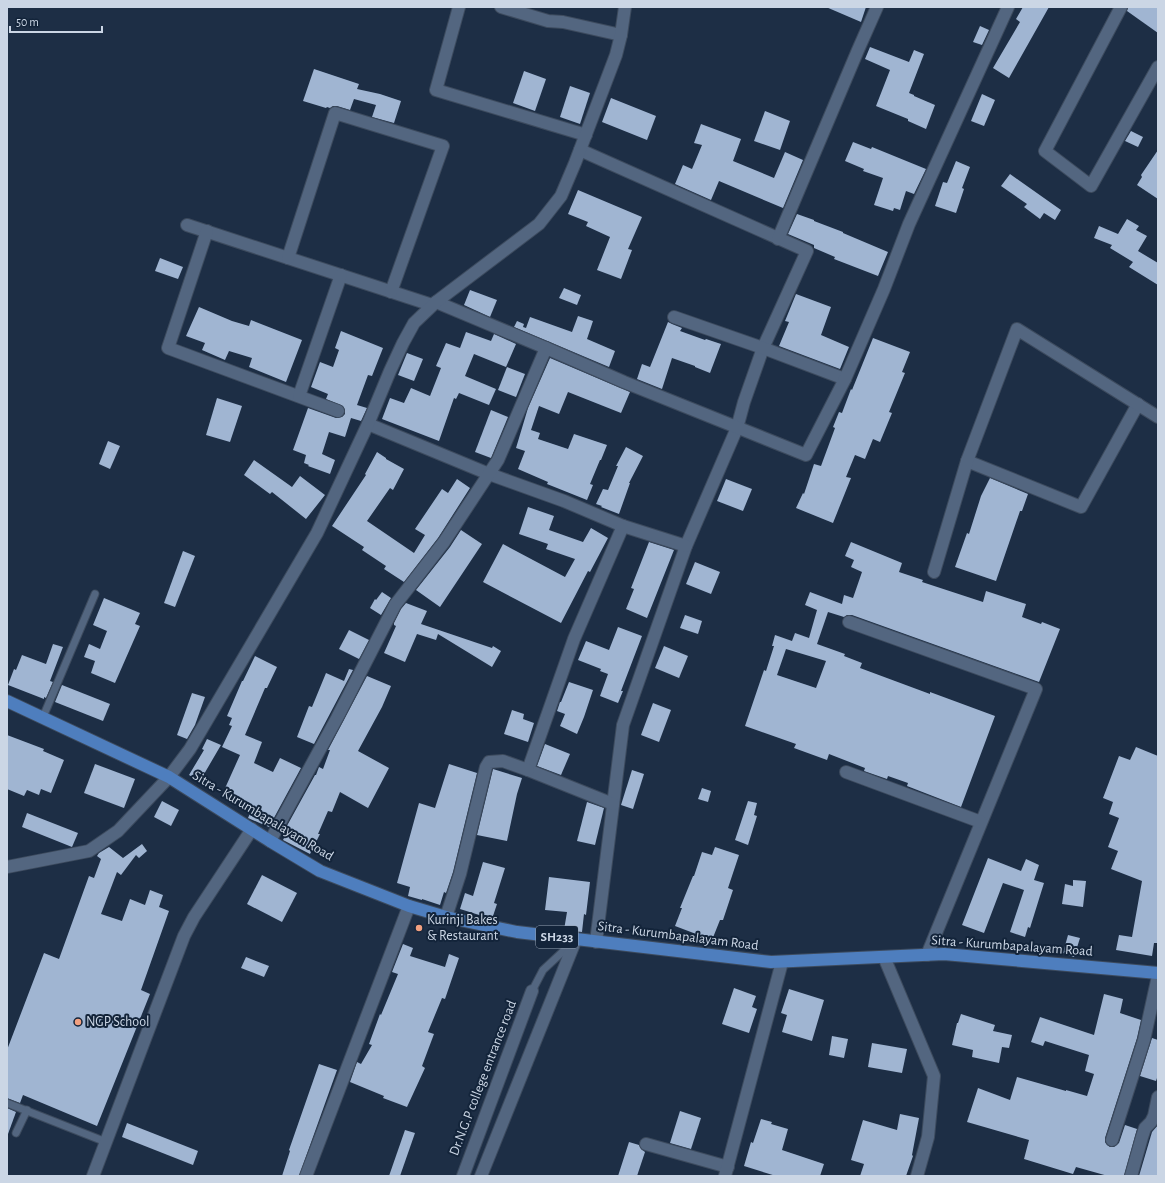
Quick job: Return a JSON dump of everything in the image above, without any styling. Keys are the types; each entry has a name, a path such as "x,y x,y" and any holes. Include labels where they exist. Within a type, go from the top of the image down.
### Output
{"main road":[{"name":"Sitra - Kurumbapalayam Road","path":"7,701 169,777 270,841 320,870 409,906 446,917 517,932 771,962 944,954 1158,973"}],"street":[{"path":"459,7 436,90 586,135"},
{"path":"501,7 548,21 563,22 621,35"},
{"path":"7,867 89,851 118,831 169,777 190,749 317,533 368,424 390,371 414,323 434,304 539,224 561,196 616,55 621,35 625,7"},
{"path":"778,239 877,7"},
{"path":"187,225 391,292 434,304 546,348 631,385 806,455 845,379 881,295 909,224 1008,7"},
{"path":"1121,7 1045,151 1091,186 1158,67"},
{"path":"288,258 335,113 443,146 391,292"},
{"path":"580,150 807,251 763,348 744,402 737,428 686,546 623,725 596,942"},
{"path":"207,231 168,348 338,411"},
{"path":"299,396 340,275"},
{"path":"674,317 845,379"},
{"path":"934,572 967,461 1017,329 1158,417"},
{"path":"270,841 337,718 395,605 444,542 498,460 546,348"},
{"path":"967,461 1081,507 1138,404"},
{"path":"368,424 489,474 564,501 623,526 686,546"},
{"path":"528,770 574,639 623,526"},
{"path":"849,622 1036,689 927,955"},
{"path":"446,917 460,874 486,767 489,762 503,761 613,804"},
{"path":"846,772 981,822"},
{"path":"93,1176 184,936 194,917 252,829"},
{"path":"306,1176 409,906"},
{"path":"481,1176 576,939"},
{"path":"884,957 934,1076 928,1138 917,1176"},
{"path":"646,1144 727,1172 782,962"},
{"path":"1112,1140 1144,1040 1158,976"},
{"name":"Dr.N.G.P college entrance road","path":"463,1176 532,991"},
{"path":"1131,1176 1145,1128 1154,1116 1158,1097"}],"lane":[{"path":"43,717 94,594"},
{"path":"532,991 544,970 576,939"},
{"path":"7,1103 106,1142"},
{"path":"16,1133 27,1110"}],"building":[{"path":"826,7 866,7 861,22"},
{"path":"1023,7 1049,7 1009,78 993,68 1020,22 1016,19"},
{"path":"1128,7 1158,7 1158,33 1127,11"},
{"path":"980,26 989,30 982,45 973,42"},
{"path":"870,47 909,62 914,50 924,54 909,93 935,105 926,129 908,121 908,119 876,106 890,70 865,59"},
{"path":"314,69 359,84 357,89 380,94 401,101 394,123 372,117 376,105 354,99 350,110 337,106 326,108 303,101"},
{"path":"524,71 546,79 535,111 513,103"},
{"path":"570,86 590,93 580,124 560,117"},
{"path":"982,94 995,100 984,126 971,121"},
{"path":"611,98 656,116 647,140 602,122"},
{"path":"765,111 790,121 780,150 754,141"},
{"path":"701,124 741,139 733,161 774,178 785,152 803,160 783,208 719,181 711,200 675,184 683,165 692,169 702,145 694,143"},
{"path":"1131,131 1143,137 1138,147 1125,141"},
{"path":"853,142 871,149 872,147 926,169 914,194 906,191 900,210 894,208 893,211 874,205 883,178 863,171 864,169 845,161"},
{"path":"1158,150 1158,199 1137,185 1142,177 1141,175"},
{"path":"956,161 970,167 962,188 964,189 956,213 935,206 943,182 947,183"},
{"path":"1010,174 1061,210 1055,220 1044,213 1040,219 1024,207 1027,204 1001,186"},
{"path":"578,190 642,217 628,249 632,250 621,279 597,270 610,237 586,226 588,222 568,214"},
{"path":"797,214 888,252 878,276 834,259 835,257 814,248 814,245 788,234"},
{"path":"1127,219 1139,226 1136,230 1147,236 1138,251 1158,263 1158,285 1129,267 1133,262 1110,248 1112,245 1094,238 1099,226 1118,234"},
{"path":"160,258 183,267 178,279 155,271"},
{"path":"564,288 581,295 577,305 559,298"},
{"path":"470,290 497,300 490,317 464,305"},
{"path":"796,294 831,307 821,335 849,347 840,369 779,346 789,322 785,321"},
{"path":"199,307 232,321 249,326 251,320 302,340 286,382 249,367 252,358 229,351 225,360 202,350 205,343 186,336"},
{"path":"578,316 593,321 587,339 615,351 609,367 514,327 517,321 524,324 523,327 526,328 530,317 572,332"},
{"path":"668,322 682,328 680,331 721,344 710,373 672,358 662,389 637,379 642,364 650,367"},
{"path":"341,331 383,348 372,376 368,375 357,405 367,408 361,421 351,418 345,437 329,432 322,454 335,460 330,474 308,466 309,465 304,463 306,455 293,450 308,408 336,418 342,417 345,414 343,406 326,399 328,394 311,387 320,362 333,367 339,350 335,348"},
{"path":"466,332 491,341 494,334 516,344 506,367 474,354 465,376 496,389 489,405 459,393 456,399 454,398 439,441 382,419 390,398 404,403 411,388 430,396 441,368 436,366 446,343 460,348"},
{"path":"873,338 910,352 902,372 905,373 889,412 892,413 880,442 873,439 865,459 855,455 846,477 851,478 833,523 796,508 803,493 804,494 814,464 821,466 835,428 833,427 839,412 842,413"},
{"path":"407,353 423,359 414,381 398,375"},
{"path":"550,358 630,392 621,413 568,392 559,414 539,406 531,430 540,433 538,439 568,449 574,434 607,445 590,484 593,485 587,500 547,484 548,482 518,469 525,451 516,448 528,408"},
{"path":"507,367 525,374 516,397 498,390"},
{"path":"217,398 242,406 230,442 206,435"},
{"path":"491,410 508,417 491,458 475,452"},
{"path":"108,441 120,446 110,469 99,464"},
{"path":"626,447 643,456 629,483 619,514 596,504 603,489 608,490 618,466 616,466"},
{"path":"377,452 404,469 393,490 390,488 367,521 414,553 425,535 415,529 442,489 448,493 457,479 470,488 438,538 404,582 384,569 386,566 362,550 364,547 332,526 366,475 365,474"},
{"path":"254,460 292,487 300,476 325,495 306,519 272,492 270,494 244,475"},
{"path":"990,478 1028,494 1022,511 1020,511 996,581 955,567 967,533 969,534 981,496"},
{"path":"726,479 752,489 743,511 717,501"},
{"path":"528,507 554,516 549,530 583,542 591,528 608,538 590,572 588,571 561,623 483,582 503,544 565,577 575,559 546,549 548,544 519,534"},
{"path":"461,530 482,544 440,607 416,590 450,547"},
{"path":"649,542 674,550 647,618 626,609 634,589 631,588"},
{"path":"851,542 902,563 899,572 923,580 922,582 983,602 986,591 1026,604 1022,617 1041,624 1042,622 1060,629 1039,682 852,615 847,615 844,617 828,612 817,644 845,654 844,656 862,663 860,668 995,716 961,807 907,786 908,783 888,776 887,779 864,771 865,768 829,754 827,760 794,748 796,744 745,726 764,670 766,671 774,646 772,646 775,635 792,641 795,633 809,638 817,610 805,605 810,592 842,604 844,595 853,598 862,572 851,567 854,560 845,556","holes":["786,649 826,661 816,688 777,675"]},
{"path":"183,551 195,556 175,607 164,603"},
{"path":"695,562 720,572 711,594 686,584"},
{"path":"382,592 391,598 381,615 370,608 375,599 376,600"},
{"path":"104,598 140,613 135,624 140,626 115,683 91,673 95,661 84,657 89,644 100,649 107,631 93,625"},
{"path":"406,603 427,611 421,624 492,648 493,646 501,651 492,667 438,634 436,640 417,634 405,662 384,653 396,626 394,623 401,609"},
{"path":"685,615 702,621 698,634 680,628"},
{"path":"618,627 642,636 621,691 623,691 618,703 600,696 608,674 600,671 601,669 578,660 586,641 609,650"},
{"path":"349,630 369,640 359,659 339,649"},
{"path":"53,644 63,647 50,681 53,682 46,698 44,697 44,699 8,685 14,669 16,670 22,655 46,664"},
{"path":"664,646 688,656 679,678 655,668"},
{"path":"255,656 277,667 267,688 265,688 245,735 262,742 254,763 273,772 280,758 301,768 269,827 248,818 252,809 222,795 240,755 222,747 232,726 229,725 232,718 227,716 242,681"},
{"path":"349,669 353,670 314,744 297,737 309,706 312,707 326,673 344,681"},
{"path":"367,676 391,686 382,707 358,751 389,768 368,808 340,792 332,812 328,811 318,834 320,834 310,854 283,840 286,834 283,833 319,767 323,769 330,750 328,750"},
{"path":"569,682 593,690 577,734 560,726 565,714 557,711"},
{"path":"62,685 110,704 103,721 55,702"},
{"path":"192,693 205,697 195,725 187,739 177,735"},
{"path":"653,703 671,710 659,742 641,735"},
{"path":"512,710 524,714 523,719 534,723 528,742 504,734"},
{"path":"7,735 44,749 43,751 64,760 51,793 41,789 39,795 27,790 24,796 7,789"},
{"path":"207,739 221,745 200,781 189,775 204,750 202,749"},
{"path":"545,744 570,754 561,775 537,766"},
{"path":"1136,747 1158,756 1158,943 1154,943 1152,956 1116,950 1119,935 1132,937 1142,881 1111,869 1118,851 1108,847 1119,818 1109,814 1113,802 1103,798 1119,756 1130,760"},
{"path":"95,764 135,779 124,808 84,793"},
{"path":"449,764 477,773 453,872 440,905 408,896 410,887 397,883 419,803 435,808"},
{"path":"493,769 522,778 507,841 477,835"},
{"path":"632,770 644,774 633,809 621,805"},
{"path":"702,788 711,791 708,802 698,799"},
{"path":"162,801 179,810 171,826 154,817"},
{"path":"748,801 757,803 754,815 757,816 748,845 735,840"},
{"path":"587,802 604,808 595,845 577,841"},
{"path":"27,813 78,833 72,847 22,827"},
{"name":"NGP School","path":"142,844 147,851 139,858 136,855 121,875 117,872 101,914 122,921 130,899 145,905 150,890 163,895 159,907 169,911 141,990 150,994 97,1126 23,1095 20,1103 7,1098 7,1050 44,953 59,959 89,876 94,878 101,859 97,856 99,853 109,847 123,858"},
{"path":"715,847 739,855 728,888 733,890 723,920 720,920 712,940 675,926 682,908 680,908 694,876 702,852 712,855"},
{"path":"988,858 1021,871 1026,859 1039,865 1034,880 1044,883 1030,928 1028,927 1025,937 1010,932 1024,890 1003,883 984,933 962,925"},
{"path":"483,862 505,868 494,903 497,904 492,919 460,909 465,893 473,896"},
{"path":"262,875 297,893 282,922 247,904"},
{"path":"549,877 590,882 586,915 584,914 582,932 564,930 567,912 545,910"},
{"path":"1073,880 1086,881 1083,907 1062,904 1065,884 1073,886"},
{"path":"1068,935 1080,938 1074,957 1063,953"},
{"path":"403,944 413,948 410,956 445,967 449,954 459,958 445,999 442,998 428,1032 434,1034 422,1066 425,1068 407,1107 383,1098 384,1096 350,1082 357,1062 361,1064 372,1045 369,1044 380,1014 381,1015 398,974 392,972"},
{"path":"246,957 269,966 264,977 241,968"},
{"path":"734,988 756,996 752,1007 757,1009 749,1033 722,1024"},
{"path":"789,989 824,1000 812,1041 782,1032 787,1015 781,1013"},
{"path":"1104,994 1123,999 1120,1013 1141,1020 1137,1038 1105,1138 1107,1145 1114,1147 1119,1143 1125,1125 1137,1129 1124,1176 1108,1176 1076,1167 1073,1174 1024,1159 1029,1140 967,1122 978,1088 1010,1100 1017,1077 1087,1096 1094,1074 1085,1071 1089,1055 1045,1041 1043,1046 1031,1042 1040,1017 1094,1035"},
{"path":"961,1014 995,1025 993,1031 1012,1035 1009,1048 1002,1047 999,1063 972,1057 973,1050 952,1045 957,1023"},
{"path":"832,1036 848,1039 844,1058 829,1055"},
{"path":"1152,1038 1158,1040 1158,1075 1156,1081 1140,1076"},
{"path":"872,1043 907,1049 902,1073 868,1067"},
{"path":"319,1064 337,1070 299,1176 282,1176 290,1151 289,1150"},
{"path":"7,1108 16,1112 8,1134 7,1134"},
{"path":"680,1111 701,1118 691,1149 670,1143"},
{"path":"900,1114 919,1118 913,1156 906,1176 860,1176 864,1164 851,1160 863,1120 897,1130"},
{"path":"761,1119 772,1122 771,1124 788,1129 782,1150 824,1164 820,1176 776,1176 744,1166 751,1142 753,1143"},
{"path":"127,1123 198,1151 193,1165 122,1137"},
{"path":"1158,1125 1158,1176 1139,1176 1152,1132"},
{"path":"405,1130 415,1133 400,1176 389,1176"},
{"path":"629,1142 639,1145 645,1152 637,1176 618,1176"}],"place":[{"name":"Kurinji Bakes & Restaurant","path":"419,928"},
{"name":"NGP School","path":"78,1022"}]}
